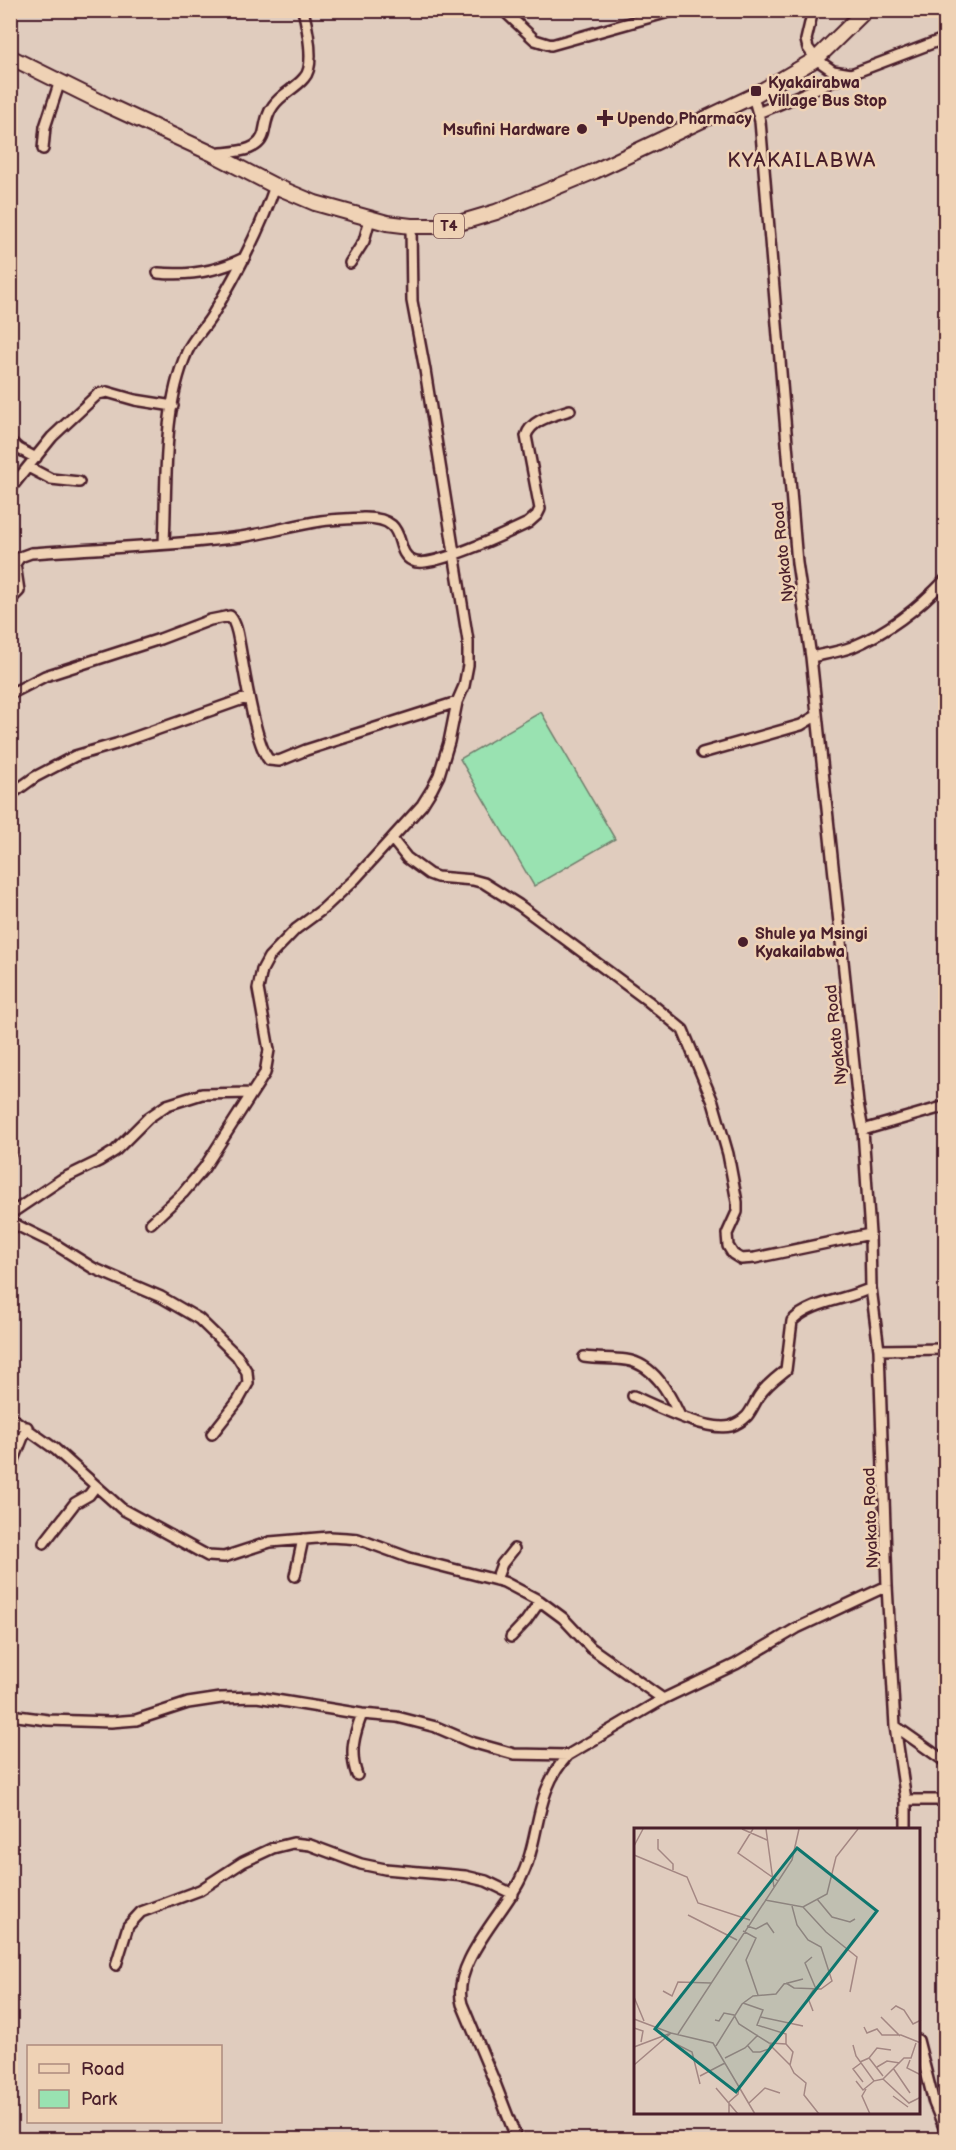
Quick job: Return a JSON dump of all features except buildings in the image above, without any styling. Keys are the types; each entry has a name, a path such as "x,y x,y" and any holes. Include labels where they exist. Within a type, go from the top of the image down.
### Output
{"highway":[{"name":"T4","path":"10,57 275,186 315,203 370,219 411,226 449,226 496,212 595,171 753,96 816,59 866,10"}],"street":[{"path":"213,154 243,150 259,143 262,140 267,115 273,105 305,78 309,71 309,45 303,10"},
{"path":"503,10 535,40 551,45 676,10"},
{"path":"813,10 806,40 808,48 816,59 833,71 850,74"},
{"path":"758,113 850,74 945,38"},
{"path":"43,149 45,127 60,81"},
{"name":"Nyakato Road","path":"753,96 760,121 797,563 811,657 858,1103 863,1130 872,1288 879,1350 887,1586 895,1726 906,1800 906,1828"},
{"path":"164,543 170,414 186,354 209,321 263,221 275,186"},
{"path":"350,263 364,241 370,219"},
{"path":"151,1223 183,1193 204,1168 265,1073 269,1050 258,989 262,970 269,957 296,929 324,909 422,805 439,775 449,742 457,702 464,686 468,665 468,641 425,369 412,302 411,226"},
{"path":"158,273 184,275 213,271 243,258"},
{"path":"10,489 52,438 98,394 107,392 135,400 172,406"},
{"path":"10,600 20,591 13,561 31,553 242,537 322,521 366,518 390,524 395,529 405,553 410,560 416,563 455,555 528,523 537,515 540,509 526,436 527,430 535,423 570,410"},
{"path":"10,441 36,458"},
{"path":"28,467 51,479 79,482"},
{"path":"811,657 850,648 887,629 913,611 945,579"},
{"path":"10,693 45,676 160,639 210,620 230,616 236,627 249,698 265,756 274,762 457,702"},
{"path":"10,795 35,777 75,756 249,698"},
{"path":"702,753 801,725 816,716"},
{"path":"392,839 407,858 429,874 484,883 519,905 684,1030 713,1102 728,1154 737,1202 737,1212 728,1234 728,1246 733,1254 741,1259 755,1258 870,1234"},
{"path":"10,1200 12,1212 62,1179 99,1161 115,1151 148,1118 166,1105 202,1094 251,1093"},
{"path":"863,1130 945,1106"},
{"path":"10,1130 10,1154"},
{"path":"10,1222 53,1243 93,1268 178,1306 199,1319 230,1349 244,1365 249,1379 238,1401 212,1434"},
{"path":"633,1396 680,1416 710,1425 730,1426 740,1422 770,1383 786,1370 792,1321 807,1311 872,1288"},
{"path":"879,1350 945,1350"},
{"path":"584,1357 601,1360 628,1360 648,1369 669,1394 680,1416"},
{"path":"10,1417 55,1449 122,1509 181,1542 217,1558 270,1542 329,1537 358,1539 410,1558 496,1580 540,1601 563,1618 591,1648 663,1699"},
{"path":"10,1470 27,1427"},
{"path":"44,1543 75,1503 89,1495 95,1487"},
{"path":"295,1576 303,1539"},
{"path":"496,1580 499,1569 514,1549"},
{"path":"517,2139 460,1996 465,1970 475,1950 513,1894 531,1854 544,1793 560,1763 568,1755 663,1699 736,1664 768,1643 812,1620 887,1586"},
{"path":"511,1637 540,1601"},
{"path":"10,1715 48,1720 111,1722 136,1720 188,1703 220,1698 256,1697 362,1714 397,1717 436,1727 471,1742 514,1754 568,1755"},
{"path":"357,1774 352,1754 355,1734 362,1714"},
{"path":"895,1726 945,1762"},
{"path":"906,1800 945,1800"},
{"path":"117,1965 128,1926 141,1912 200,1890 236,1867 273,1848 293,1843 310,1845 361,1864 385,1869 465,1876 486,1881 513,1894"},
{"path":"920,2048 934,2103 945,2132"}],"green space":[{"path":"541,712 615,839 534,886 460,759"}],"place":[{"name":"Kyakairabwa Village Bus Stop","path":"756,91"},
{"name":"Upendo Pharmacy","path":"605,118"},
{"name":"Msufini Hardware","path":"582,129"},
{"name":"Shule ya Msingi Kyakailabwa","path":"743,942"}],"district":[{"name":"KYAKAILABWA","path":"802,160"}]}
